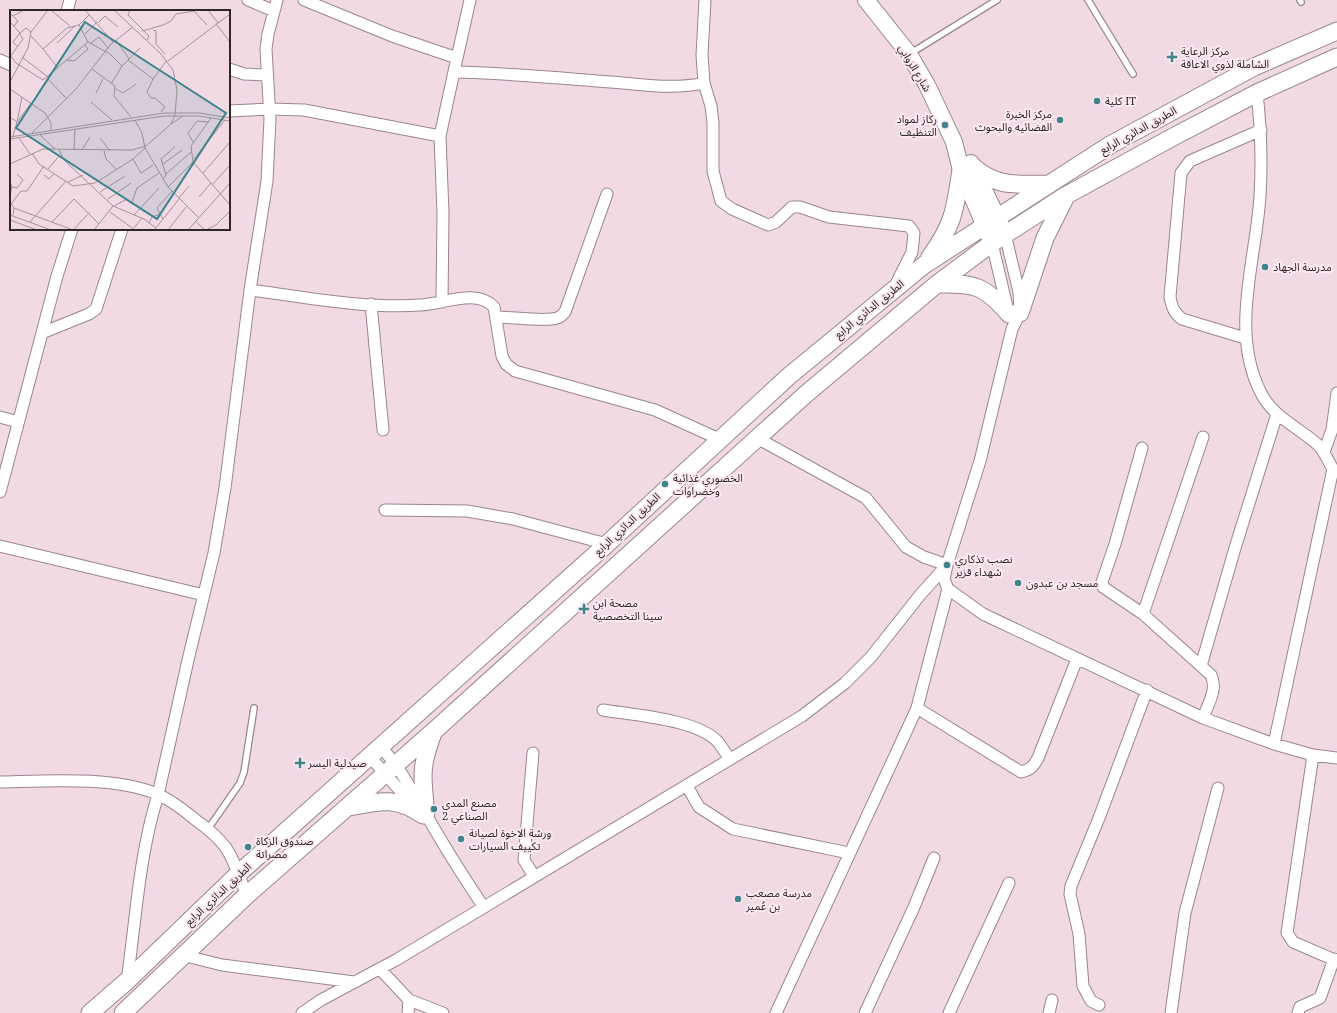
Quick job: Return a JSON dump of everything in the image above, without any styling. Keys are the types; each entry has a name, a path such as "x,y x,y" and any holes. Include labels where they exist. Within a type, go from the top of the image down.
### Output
{"main road":[{"name":"الطريق الدائري الرابع","path":"90,1013 127,981 238,874 606,544 789,376 924,265 1047,184 1110,145 1186,103 1254,68 1337,31"},
{"name":"الطريق الدائري الرابع","path":"123,1013 247,895 434,731 757,438 863,344 937,284 998,239 1065,196 1257,93 1337,57"},
{"path":"924,265 947,231 954,214 967,168 993,181 1007,184 1047,184"},
{"path":"937,284 958,283 977,286 991,294 1014,319 1045,238 1065,196"},
{"path":"426,817 422,786 422,768 434,731"},
{"path":"348,808 385,801 402,803 426,817"}],"street":[{"path":"67,10 70,0"},
{"path":"127,981 141,870 152,815 158,795 214,552 225,488 250,290 267,181 269,109 266,75 268,34 276,5 248,0"},
{"path":"304,0 392,36 457,58"},
{"path":"442,302 443,213 440,136 470,0"},
{"path":"704,0 702,56 704,83 711,106 713,123 712,171 721,201 732,209 768,225 776,222 792,207 800,207 829,217 909,226 914,233 912,252 908,264 892,291"},
{"name":"شارع الزوابي","path":"866,0 909,54 927,85 967,168 998,239"},
{"path":"0,60 10,65"},
{"path":"230,69 244,74 266,75"},
{"path":"454,72 612,82 652,87 681,87 704,83"},
{"path":"1257,93 1261,130 1260,197 1251,264 1246,338 1251,367 1260,392 1277,414 1318,444 1335,471 1274,744"},
{"path":"230,111 269,109 304,110 440,136"},
{"path":"1246,338 1182,319 1176,315 1172,307 1170,297 1181,173 1190,161 1261,130"},
{"path":"497,317 544,319 562,316 565,312 607,194"},
{"path":"0,492 42,333 72,230"},
{"path":"42,333 89,314 96,309 122,230"},
{"path":"998,239 1001,278 1014,319"},
{"path":"998,239 1015,269 1014,319 980,461 947,565 944,579 948,589 983,614 1077,659 1147,690 1203,718 1274,744 1313,755 1337,758"},
{"path":"250,290 329,301 412,306 467,298 482,299 489,302 494,307 497,317 502,356 506,364 514,371 655,410 719,439"},
{"path":"372,304 384,430"},
{"path":"1324,452 1332,430 1337,393"},
{"path":"1201,666 1235,548 1277,414"},
{"path":"0,417 18,422"},
{"path":"1143,614 1203,436"},
{"path":"757,438 866,498 906,547 924,557 947,565"},
{"path":"1142,448 1115,544 1102,582 1103,587 1143,614 1160,631 1211,675 1215,682 1203,718"},
{"path":"385,510 467,511 513,519 606,544"},
{"path":"0,546 204,595"},
{"path":"302,1013 321,1000 380,969 482,906 687,786 802,716 845,683 872,657 920,595 947,565"},
{"path":"776,1013 917,708 948,589"},
{"path":"917,708 1021,772 1028,770 1034,766 1038,758 1077,659"},
{"path":"1099,1004 1091,1001 1083,986 1081,948 1070,894 1071,886 1099,818 1147,690"},
{"path":"603,710 681,723 701,731 717,741 730,759"},
{"path":"375,752 391,769 426,817 482,906"},
{"path":"375,752 391,769 426,817"},
{"path":"533,753 524,860 534,876"},
{"path":"1298,1013 1300,1007 1320,998 1335,960 1293,942 1287,933 1313,755"},
{"path":"0,782 54,780 124,786 158,795 180,807 208,829 226,848 247,895"},
{"path":"687,786 699,807 733,829 849,853"},
{"path":"1171,1013 1185,913 1218,788"},
{"path":"865,1013 914,907 934,858"},
{"path":"949,1013 1009,883"},
{"path":"182,956 222,965 354,982"},
{"path":"380,969 409,1000 443,1013"},
{"path":"408,1013 409,1000"},
{"path":"1049,1013 1052,1000"}],"lane":[{"path":"909,54 997,0"},
{"path":"1088,0 1132,74"},
{"path":"208,829 240,783 244,772 254,708"}],"place":[{"name":"مركز الرعاية الشاملة لذوي الاعاقة","path":"1172,57"},
{"name":"كلية IT","path":"1097,101"},
{"name":"مركز الخبرة القضائيه والبحوث","path":"1060,120"},
{"name":"ركاز لمواد التنظيف","path":"945,125"},
{"name":"مدرسة الجهاد","path":"1265,267"},
{"name":"الخضوري غذائية وخضراوات","path":"665,484"},
{"name":"نصب تذكاري شهداء قزير","path":"947,565"},
{"name":"مسجد بن عبدون","path":"1018,583"},
{"name":"مصحة ابن سينا التخصصية","path":"584,609"},
{"name":"صيدلية اليسر","path":"300,763"},
{"name":"مصنع المدى الصناعي 2","path":"434,809"},
{"name":"ورشة الاخوة لصيانة تكييف السيارات","path":"461,839"},
{"name":"صندوق الزكاة مصراتة","path":"248,847"},
{"name":"مدرسة مصعب بن عُمير","path":"738,899"}]}
